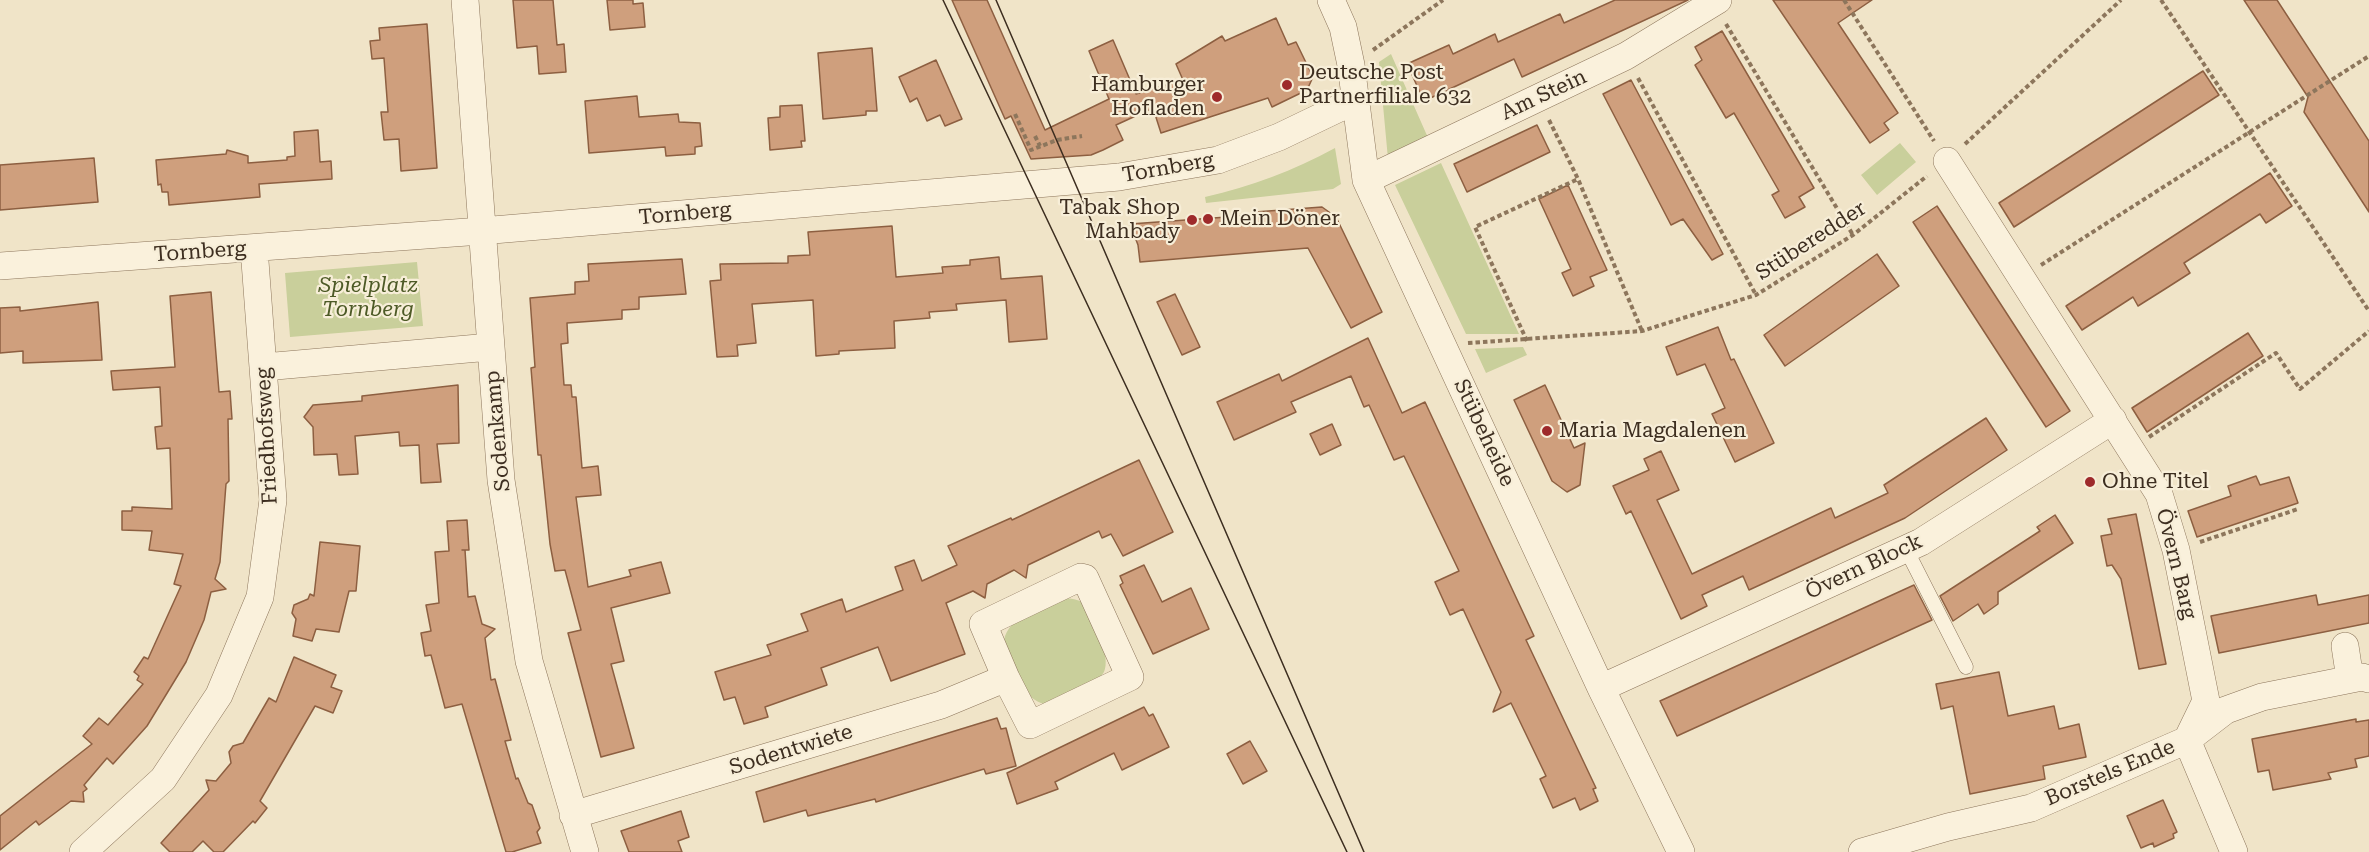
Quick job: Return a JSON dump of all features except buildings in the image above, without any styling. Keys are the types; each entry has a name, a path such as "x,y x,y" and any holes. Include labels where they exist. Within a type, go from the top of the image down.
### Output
{"street":[{"name":"Sodenkamp","path":"465,0 501,480 529,661 585,852"},
{"name":"Stübeheide","path":"1331,0 1343,27 1351,65 1366,180 1601,688 1681,852"},
{"name":"Am Stein","path":"1366,180 1626,56 1716,1"},
{"name":"Tornberg","path":"0,266 481,231 1119,177 1218,160 1279,137 1356,99"},
{"name":"Övern Barg","path":"1947,161 2023,277 2158,495 2176,550 2206,701 2187,740"},
{"name":"Friedhofsweg","path":"83,852 163,779 219,695 260,597 273,500 254,248"},
{"path":"264,367 490,347"},
{"name":"Övern Block","path":"1601,688 1906,549 1950,525 2113,420"},
{"path":"1084,578 1130,677 1030,725 1006,678 983,624 1084,578"},
{"name":"Borstels Ende","path":"1862,852 1948,827 2031,808 2187,740 2226,710 2262,696 2359,679 2345,646"},
{"name":"Sodentwiete","path":"573,815 941,705 1006,678"},
{"path":"2187,740 2234,852"}],"lane":[{"path":"1906,549 1966,667"}],"path":[{"path":"1351,65 1443,0"},
{"path":"1844,0 1947,161"},
{"name":"Stüberedder","path":"1443,344 1642,331 1756,295 1853,235 1947,161 2121,0"},
{"path":"2161,0 2369,311"},
{"path":"1716,1 1853,235"},
{"path":"1626,56 1756,295"},
{"path":"2023,277 2369,56"},
{"path":"1538,98 1578,179 1642,331"},
{"path":"1015,114 1031,150 1082,136"},
{"path":"1035,136 1040,147"},
{"path":"1527,340 1475,227 1578,179"},
{"path":"2131,449 2276,354 2300,389 2369,332"},
{"path":"2176,550 2298,509"}],"green space":[{"path":"1391,54 1429,140 1388,159 1379,62"},
{"path":"1900,143 1916,162 1877,195 1861,175"},
{"path":"1335,148 1341,184 1333,189 1206,203 1205,197 1272,177"},
{"path":"1441,163 1519,334 1466,334 1395,185"},
{"name":"Spielplatz Tornberg","path":"417,262 423,326 290,337 285,273"},
{"path":"1523,347 1527,355 1486,373 1475,349"},
{"path":"1061,598 1079,600 1087,606 1102,638 1106,666 1104,672 1093,683 1048,705 1038,702 1024,689 1004,640 1012,625 1019,619"}],"tram line":[{"path":"943,0 1347,852"},
{"path":"996,0 1364,852"}],"place":[{"name":"Deutsche Post Partnerfiliale 632","path":"1287,85"},
{"name":"Hamburger Hofladen","path":"1217,97"},
{"name":"Mein Döner","path":"1208,219"},
{"name":"Tabak Shop Mahbady","path":"1192,220"},
{"name":"Maria Magdalenen","path":"1547,431"},
{"name":"Ohne Titel","path":"2090,482"}]}
